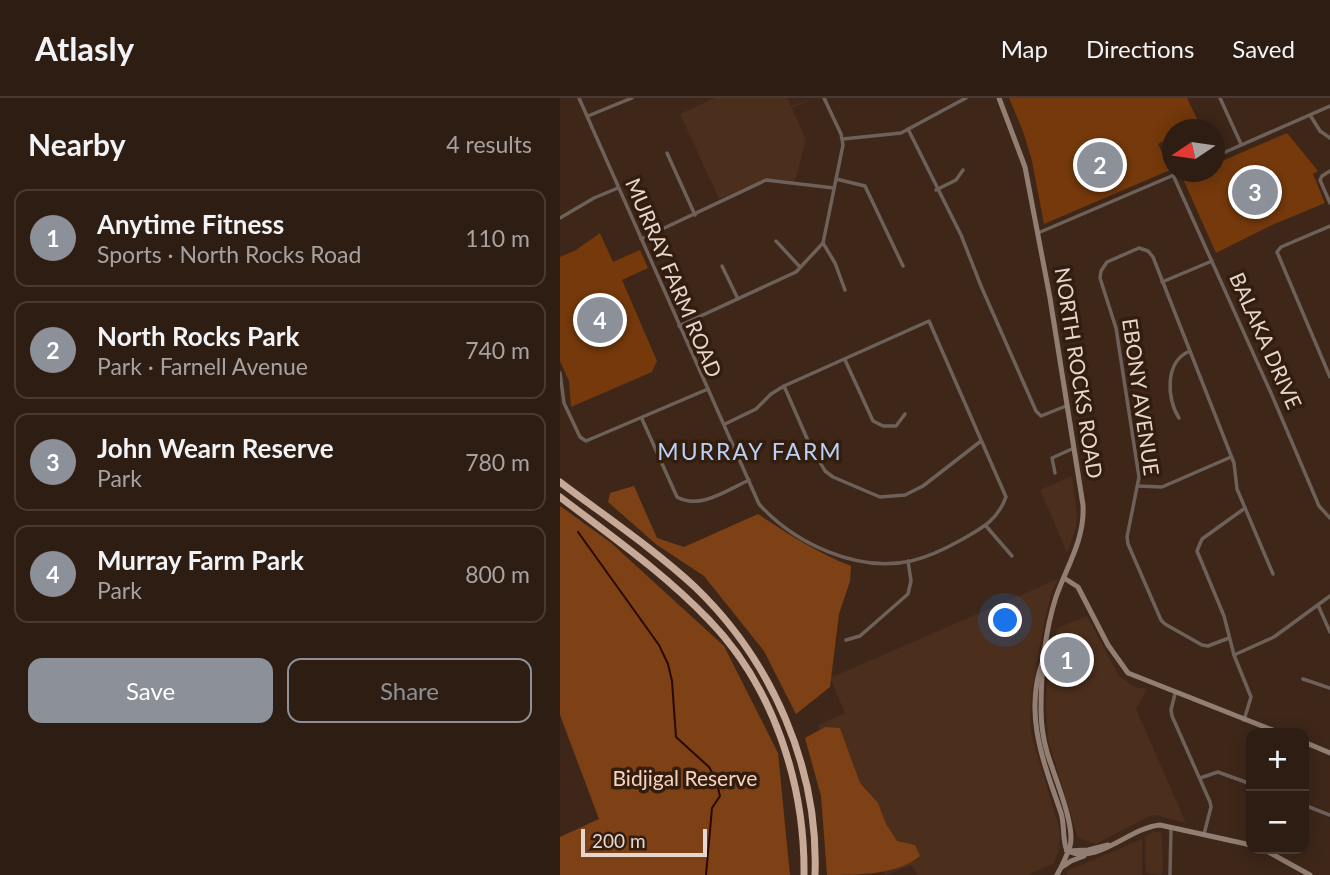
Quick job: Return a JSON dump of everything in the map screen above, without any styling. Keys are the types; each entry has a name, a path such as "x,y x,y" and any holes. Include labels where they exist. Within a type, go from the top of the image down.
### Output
{"highway":[{"path":"560,482 681,575 727,622 762,673 787,722 800,760 811,811 815,875"},
{"path":"560,497 666,580 718,630 752,679 775,724 790,768 803,838 804,875"}],"main road":[{"name":"NORTH ROCKS ROAD","path":"999,98 1023,158 1068,405 1084,517 1077,547 1054,606 1041,690 1042,727 1070,835 1067,851"},
{"path":"1064,578 1080,590 1108,645 1123,668 1134,677 1266,728"},
{"name":"NORTH ROCKS ROAD","path":"1045,653 1035,698 1036,732 1041,757 1062,816 1067,851"},
{"path":"1309,745 1330,752"},
{"path":"1067,851 1108,845 1152,826 1171,827 1246,844"},
{"path":"1070,835 1078,845 1094,849"},
{"path":"1061,868 1108,845"},
{"path":"1067,851 1087,855"},
{"path":"1057,875 1067,851"},
{"path":"1272,854 1310,875"}],"street":[{"name":"MURRAY FARM ROAD","path":"562,396 580,437 586,442 708,389 579,98"},
{"path":"588,117 632,98"},
{"path":"679,326 796,272 823,243 843,139 824,98"},
{"path":"843,139 890,135 908,130 966,98"},
{"path":"1220,98 1241,145"},
{"path":"1225,152 1330,106"},
{"path":"1310,115 1320,131 1330,138"},
{"path":"908,130 970,255 1037,414 1041,416 1068,405"},
{"path":"667,153 695,215"},
{"path":"936,190 956,180 963,170"},
{"path":"1328,172 1320,181 1330,203"},
{"path":"836,179 865,186 903,266"},
{"path":"641,239 766,180 834,188"},
{"path":"1038,233 1162,180"},
{"name":"BALAKA DRIVE","path":"1176,182 1319,506 1330,518"},
{"path":"560,218 594,198 618,188"},
{"path":"1330,226 1281,247 1276,252 1330,377"},
{"path":"776,241 800,267"},
{"path":"823,243 835,263 845,290"},
{"name":"EBONY AVENUE","path":"1162,282 1151,253 1142,248 1135,248 1109,261 1101,271 1100,278 1116,328 1139,477 1127,540 1165,624 1202,645 1208,646 1229,638"},
{"path":"1212,261 1162,282 1231,456 1236,485 1273,573"},
{"path":"722,266 738,299"},
{"path":"708,389 759,504 771,517 824,550 854,560 908,561 935,553 986,526 1001,512 1006,497 929,321 784,386 756,409 725,424"},
{"path":"1180,418 1173,408 1169,380 1181,356 1191,351"},
{"path":"845,360 873,421 883,426 896,426 905,414"},
{"path":"560,373 562,396"},
{"path":"784,386 809,443 825,471 880,497 905,495 923,486 981,440"},
{"path":"642,419 677,497 686,502 700,502 749,480"},
{"path":"1055,473 1052,458 1074,448"},
{"path":"1138,486 1161,487 1231,456"},
{"path":"1244,720 1251,698 1234,655 1224,616 1194,548 1202,539 1245,508"},
{"path":"986,526 1012,556"},
{"path":"846,640 860,636 908,594 911,581 908,561"},
{"path":"1234,655 1273,637 1330,596"},
{"path":"1318,605 1330,632"},
{"path":"1303,679 1330,688"},
{"path":"1175,694 1172,716 1211,807 1204,834"},
{"path":"1200,778 1218,772 1246,782"},
{"path":"1309,807 1330,816"},
{"path":"1170,875 1171,827"}],"shaded area":[{"path":"715,98 787,98 791,106 814,98 792,108 806,140 795,181 765,179 719,199 680,114"},
{"path":"1009,98 1187,98 1197,119 1162,119 1162,142 1158,144 1162,153 1162,173 1044,224 1032,161"},
{"path":"1287,133 1318,171 1313,174 1325,203 1272,225 1216,253 1184,182 1225,182 1225,160"},
{"path":"600,233 613,262 640,250 648,268 622,280 657,361 652,372 571,407 569,381 560,361 560,257 576,250"},
{"path":"1072,476 1077,515 1076,528 1067,552 1040,490"},
{"path":"1058,579 1051,594 1044,624 1032,690 1030,720 1032,737 1060,830 1059,850 1054,863 1028,875 917,875 912,865 885,875 818,725 845,713 830,678"},
{"path":"1087,616 1119,676 1135,687 1147,689 1136,709 1186,823 1156,815 1096,844 1078,838 1048,739 1047,683 1057,628"},
{"path":"1153,831 1162,833 1163,872 1160,875 1146,873 1145,837"},
{"path":"1142,839 1142,875 1067,875 1067,871"}],"green space":[{"path":"634,486 657,538 684,547 758,514 803,543 851,566 850,581 839,614 830,687 796,714 764,651 704,576 657,545 608,502 610,493"},
{"name":"Bidjigal Reserve","path":"560,506 610,542 724,646 778,753 790,875 560,875 560,837 599,819 560,715"},
{"path":"825,727 840,728 860,783 878,803 886,824 897,841 915,845 920,856 901,867 877,873 827,875 821,796 805,738"}],"waterway":[{"path":"578,532 659,645 672,681 676,737 709,767 716,780 720,796 712,808 706,875"}],"place":[{"name":"North Rocks Park","path":"1100,165"},
{"name":"John Wearn Reserve","path":"1255,192"},
{"name":"Murray Farm Park","path":"600,320"},
{"name":"Anytime Fitness","path":"1067,660"}],"district":[{"name":"MURRAY FARM","path":"750,452"}]}
